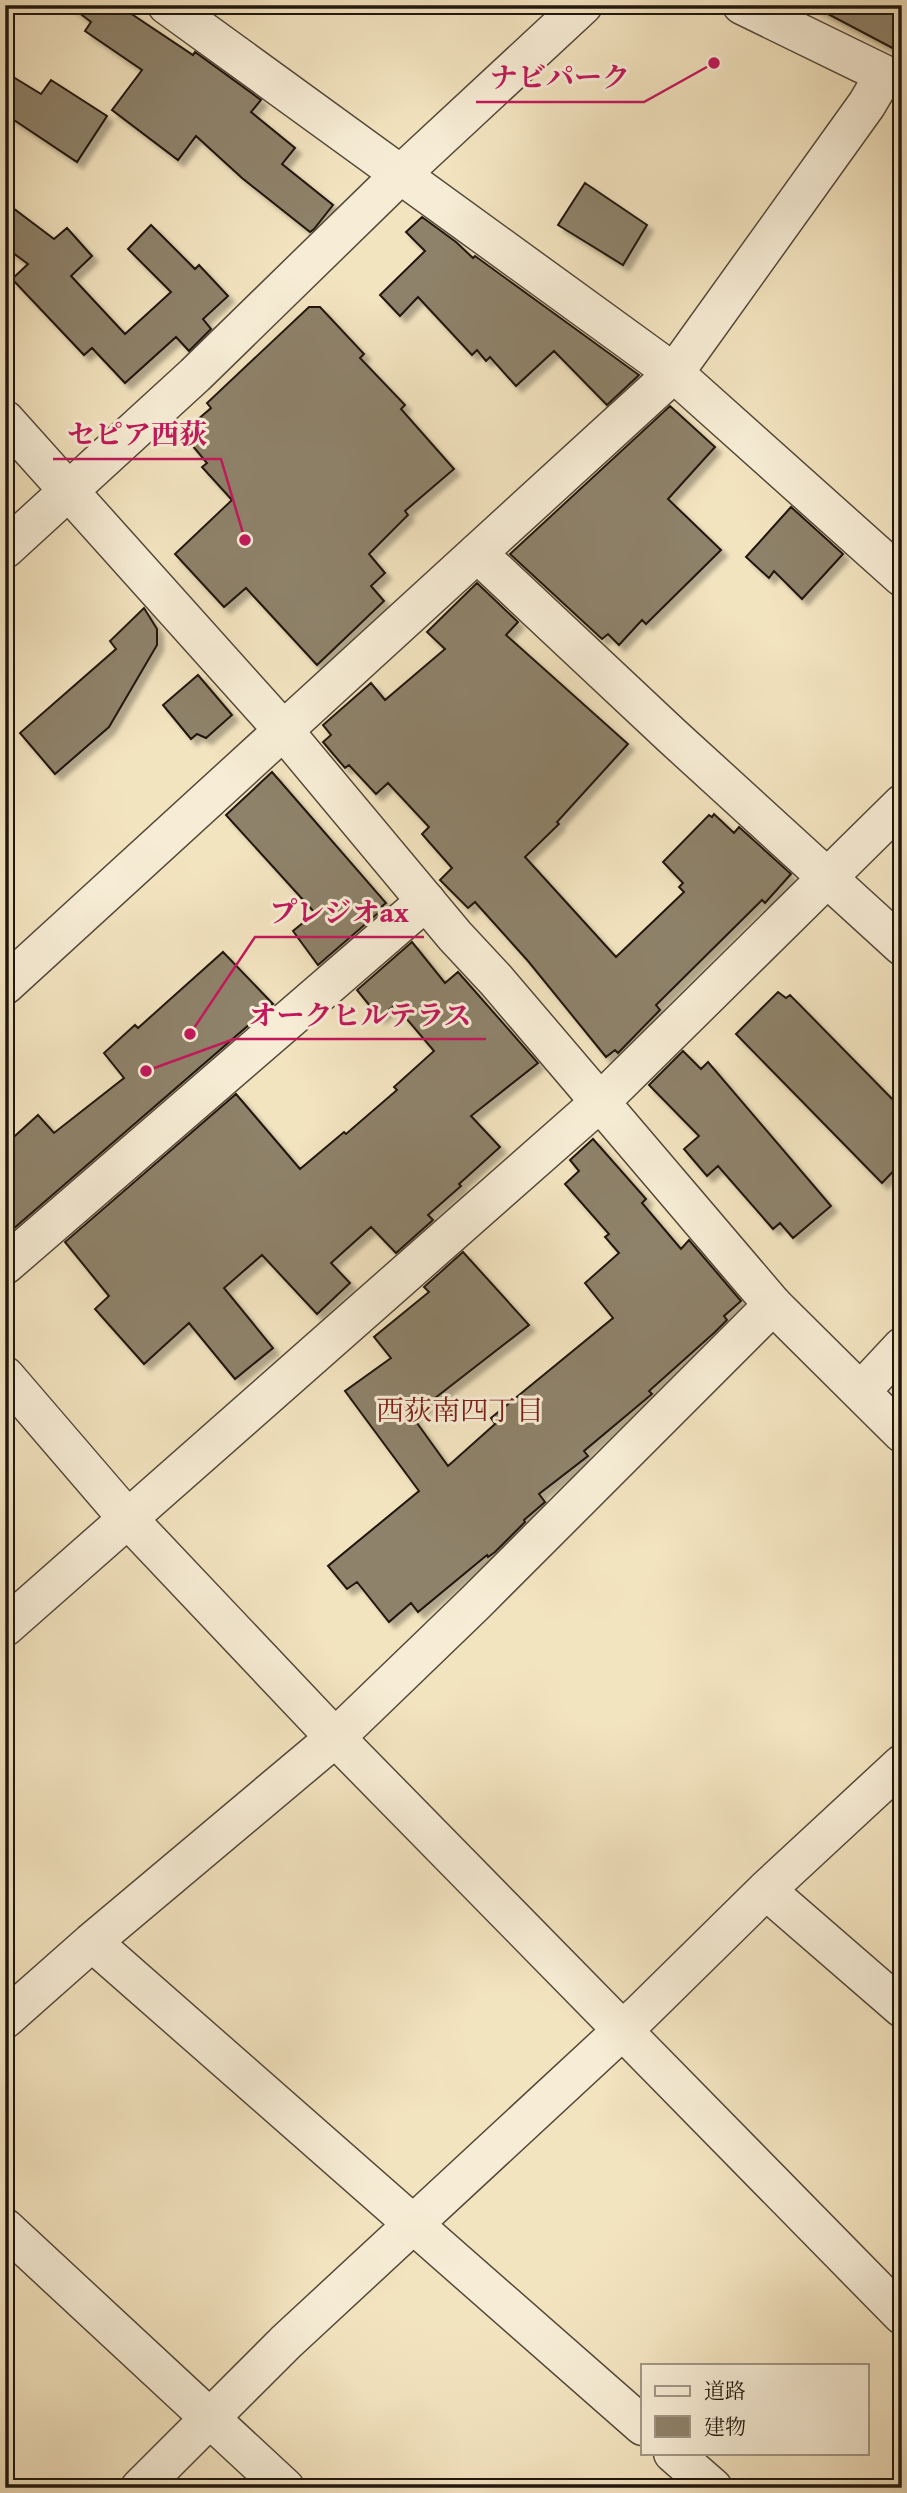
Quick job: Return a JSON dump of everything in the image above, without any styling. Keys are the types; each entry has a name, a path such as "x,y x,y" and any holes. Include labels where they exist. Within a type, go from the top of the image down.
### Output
{"street":[{"path":"167,5 674,373 902,577"},
{"path":"5,549 195,375 400,175 583,5"},
{"path":"5,985 674,373 867,104 893,79 742,5"},
{"path":"5,420 283,730 773,1305 902,1433"},
{"path":"477,553 672,737 902,946"},
{"path":"5,1627 599,1103 902,804"},
{"path":"5,1265 426,901"},
{"path":"7,2013 335,1737 475,1602 773,1305"},
{"path":"861,1391 902,1347"},
{"path":"5,1376 128,1519 335,1737 902,2315"},
{"path":"140,2488 286,2342 622,2030 766,1890 902,1764"},
{"path":"766,1890 902,2008"},
{"path":"92,1942 641,2424"},
{"path":"5,2228 285,2488"},
{"path":"674,2454 713,2488"}],"building":[{"path":"69,5 118,5 193,55 195,52 261,100 251,112 295,148 282,164 333,205 314,229 310,232 242,178 196,136 178,160 112,110 142,70 85,31 91,22"},
{"path":"811,5 902,5 902,53"},
{"path":"5,72 41,94 51,80 107,116 77,162 5,114"},
{"path":"585,183 647,225 623,265 558,225"},
{"path":"5,202 54,239 67,228 92,256 71,276 125,334 171,292 128,249 151,225 195,269 199,265 228,296 203,319 211,329 189,351 176,337 125,383 92,348 84,355 12,279 28,264 5,247"},
{"path":"422,217 473,258 475,256 639,375 607,405 554,351 516,386 490,357 486,361 477,350 472,355 418,297 400,316 380,295 425,251 406,232"},
{"path":"309,307 320,307 364,354 360,358 405,405 401,409 454,469 405,511 408,515 369,554 385,573 371,586 384,601 317,665 246,588 224,607 175,554 232,500 202,467 207,463 182,433 211,408 207,403"},
{"path":"670,406 715,447 668,499 721,550 646,624 642,620 619,645 608,634 602,639 510,554"},
{"path":"791,507 843,554 802,599 774,571 769,578 746,557"},
{"path":"477,583 518,622 506,635 628,744 557,822 559,824 525,857 616,957 684,892 679,887 683,883 663,862 709,815 712,817 714,814 734,833 739,827 791,874 765,903 762,900 656,1005 660,1010 618,1053 615,1050 606,1057 528,961 475,902 468,908 440,880 452,868 422,834 429,827 388,783 376,794 349,765 345,768 323,742 331,735 323,725 371,683 385,700 445,649 427,632"},
{"path":"144,608 157,629 157,645 109,727 55,774 20,733 116,649 110,641"},
{"path":"198,675 232,715 206,738 197,734 191,739 163,705"},
{"path":"272,772 386,903 382,906 384,908 318,965 293,931 315,913 226,815"},
{"path":"412,942 445,983 458,972 538,1063 471,1116 500,1147 428,1215 433,1220 396,1253 371,1227 331,1263 350,1283 317,1314 262,1255 224,1288 273,1348 235,1379 189,1323 144,1364 95,1309 109,1296 65,1242 236,1094 300,1169 397,1090 394,1087 434,1051 395,1005 379,1017 357,990"},
{"path":"223,952 273,1004 5,1236 5,1145 38,1115 54,1133 124,1078 104,1053 135,1025 138,1028"},
{"path":"778,992 786,998 790,995 902,1109 902,1162 882,1183 736,1034"},
{"path":"683,1051 701,1069 708,1062 831,1206 793,1238 780,1223 773,1229 718,1166 707,1176 684,1149 699,1136 649,1085"},
{"path":"593,1139 646,1199 642,1203 681,1249 689,1240 741,1301 724,1316 727,1320 715,1332 649,1391 652,1394 584,1451 588,1456 539,1494 545,1502 524,1520 495,1552 488,1557 487,1555 418,1612 411,1603 389,1622 357,1582 347,1589 328,1566 419,1491 345,1391 391,1358 374,1337 429,1292 424,1287 463,1252 529,1325 412,1416 448,1466 495,1424 491,1418 613,1318 585,1283 619,1253 605,1237 609,1234 565,1184 579,1171 570,1160"}],"place":[{"name":"ナビパーク","path":"714,63"},
{"name":"セピア西荻","path":"245,540"},
{"name":"プレジオax","path":"190,1034"},
{"name":"オークヒルテラス","path":"146,1071"}],"district":[{"name":"西荻南四丁目","path":"460,1410"}]}
